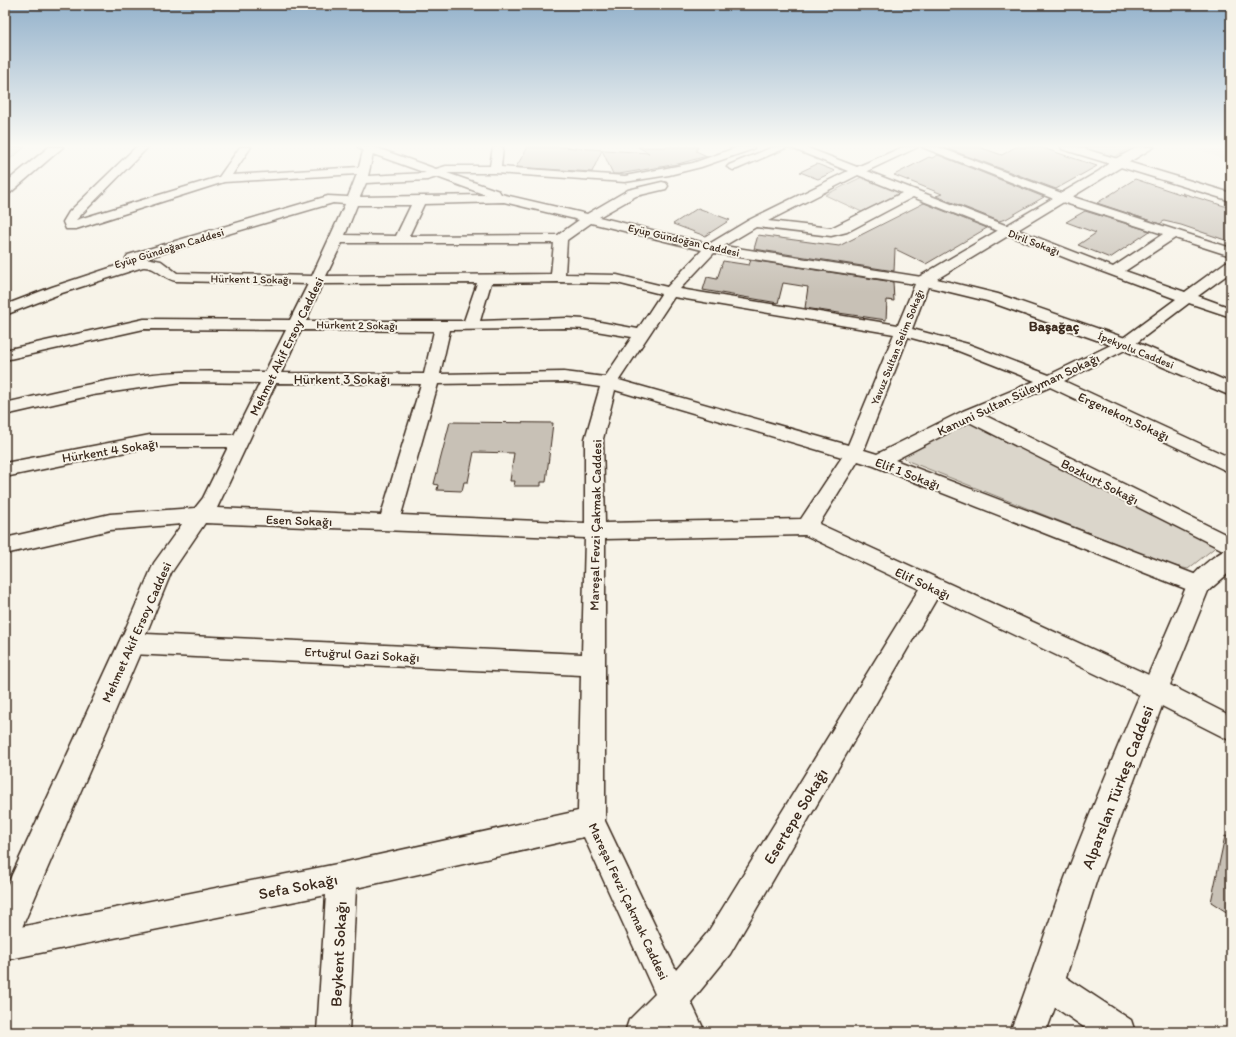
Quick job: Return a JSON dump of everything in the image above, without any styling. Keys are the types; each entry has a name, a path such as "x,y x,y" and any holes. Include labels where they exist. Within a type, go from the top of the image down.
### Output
{"main road":[{"name":"Yavuz Sultan Selim Sokağı","path":"923,281 1067,195"},
{"name":"İpekyolu Caddesi","path":"923,281 992,297 1125,344 1231,390"},
{"name":"Alparslan Türkeş Caddesi","path":"1028,1032 1047,983 1081,879 1155,690 1199,585 1231,557"},
{"name":"Mehmet Akif Ersoy Caddesi","path":"5,927 131,644"}],"street":[{"path":"94,195 73,216 69,222 71,226 170,195"},
{"name":"Mehmet Akif Ersoy Caddesi","path":"131,644 162,568 211,502 318,280 356,195"},
{"path":"497,195 504,198"},
{"path":"337,239 561,239 589,218 626,195"},
{"name":"Mareşal Fevzi Çakmak Caddesi","path":"689,1032 591,822 595,531 594,439 608,383 670,292 711,248 754,223 808,195"},
{"path":"754,223 831,232 842,229 909,195"},
{"name":"Diril Sokağı","path":"916,195 1114,272 1231,313"},
{"path":"1056,195 1231,252"},
{"name":"Eyüp Gündoğan Caddesi","path":"12,294 332,199 354,201 419,201 504,198 711,248 923,281"},
{"path":"401,240 419,201"},
{"path":"1114,272 1173,234"},
{"path":"558,278 561,239"},
{"name":"Hürkent 1 Sokağı","path":"5,312 45,292 148,263 158,265 166,274 176,277 318,280 617,279 670,292"},
{"name":"Kanuni Sultan Süleyman Sokağı","path":"880,461 891,453 969,415 1050,381 1125,344 1231,265"},
{"path":"471,324 485,280"},
{"name":"Yavuz Sultan Selim Sokağı","path":"807,527 854,452 923,281"},
{"name":"Ergenekon Sokağı","path":"670,292 903,331 962,347 1050,381 1231,466"},
{"name":"Hürkent 2 Sokağı","path":"5,355 144,324 443,326 471,324 584,324 640,334"},
{"path":"389,523 431,379 443,326"},
{"name":"Hürkent 3 Sokağı","path":"5,409 88,390 148,380 182,378 431,379 564,377 608,383"},
{"name":"Elif 1 Sokağı","path":"608,383 829,447 854,452 1199,585"},
{"name":"Bozkurt Sokağı","path":"969,415 1231,546"},
{"name":"Hürkent 4 Sokağı","path":"5,470 88,452 150,441 240,441"},
{"name":"Esen Sokağı","path":"5,546 110,522 200,516 595,531"},
{"name":"Elif Sokağı","path":"595,531 807,527 932,587 1155,690 1231,729"},
{"name":"Esertepe Sokağı","path":"641,1032 674,998 719,943 932,587"},
{"name":"Ertuğrul Gazi Sokağı","path":"131,644 593,665"},
{"name":"Sefa Sokağı","path":"5,945 342,877 591,822"},
{"name":"Beykent Sokağı","path":"333,1032 342,877"},
{"path":"1047,983 1119,1032"}],"shaded area":[{"path":"826,195 894,195 862,212"},
{"path":"965,421 979,423 1218,545 1188,569 1170,565 908,461 903,456 902,451"}],"building":[{"path":"1040,195 1044,197 1006,219 999,221 936,196"},
{"path":"1109,195 1190,195 1231,208 1231,242 1181,225 1164,221 1160,224 1097,203"},
{"path":"924,203 987,228 926,264 895,249 894,271 754,249 758,235 839,246"},
{"path":"698,208 730,220 705,236 673,224"},
{"path":"1085,211 1150,231 1110,258 1078,245 1096,233 1066,222"},
{"path":"751,260 893,282 894,301 887,300 886,320 805,308 808,287 783,283 778,303 703,290 707,277 717,279 723,261 749,265"},
{"path":"450,422 553,423 546,482 541,482 541,486 514,486 515,481 510,481 514,453 474,452 468,482 464,482 462,491 437,490 438,485 434,484"},
{"path":"1225,836 1231,837 1231,915 1211,902"}],"district":[{"name":"Başağaç","path":"1054,326"}]}
